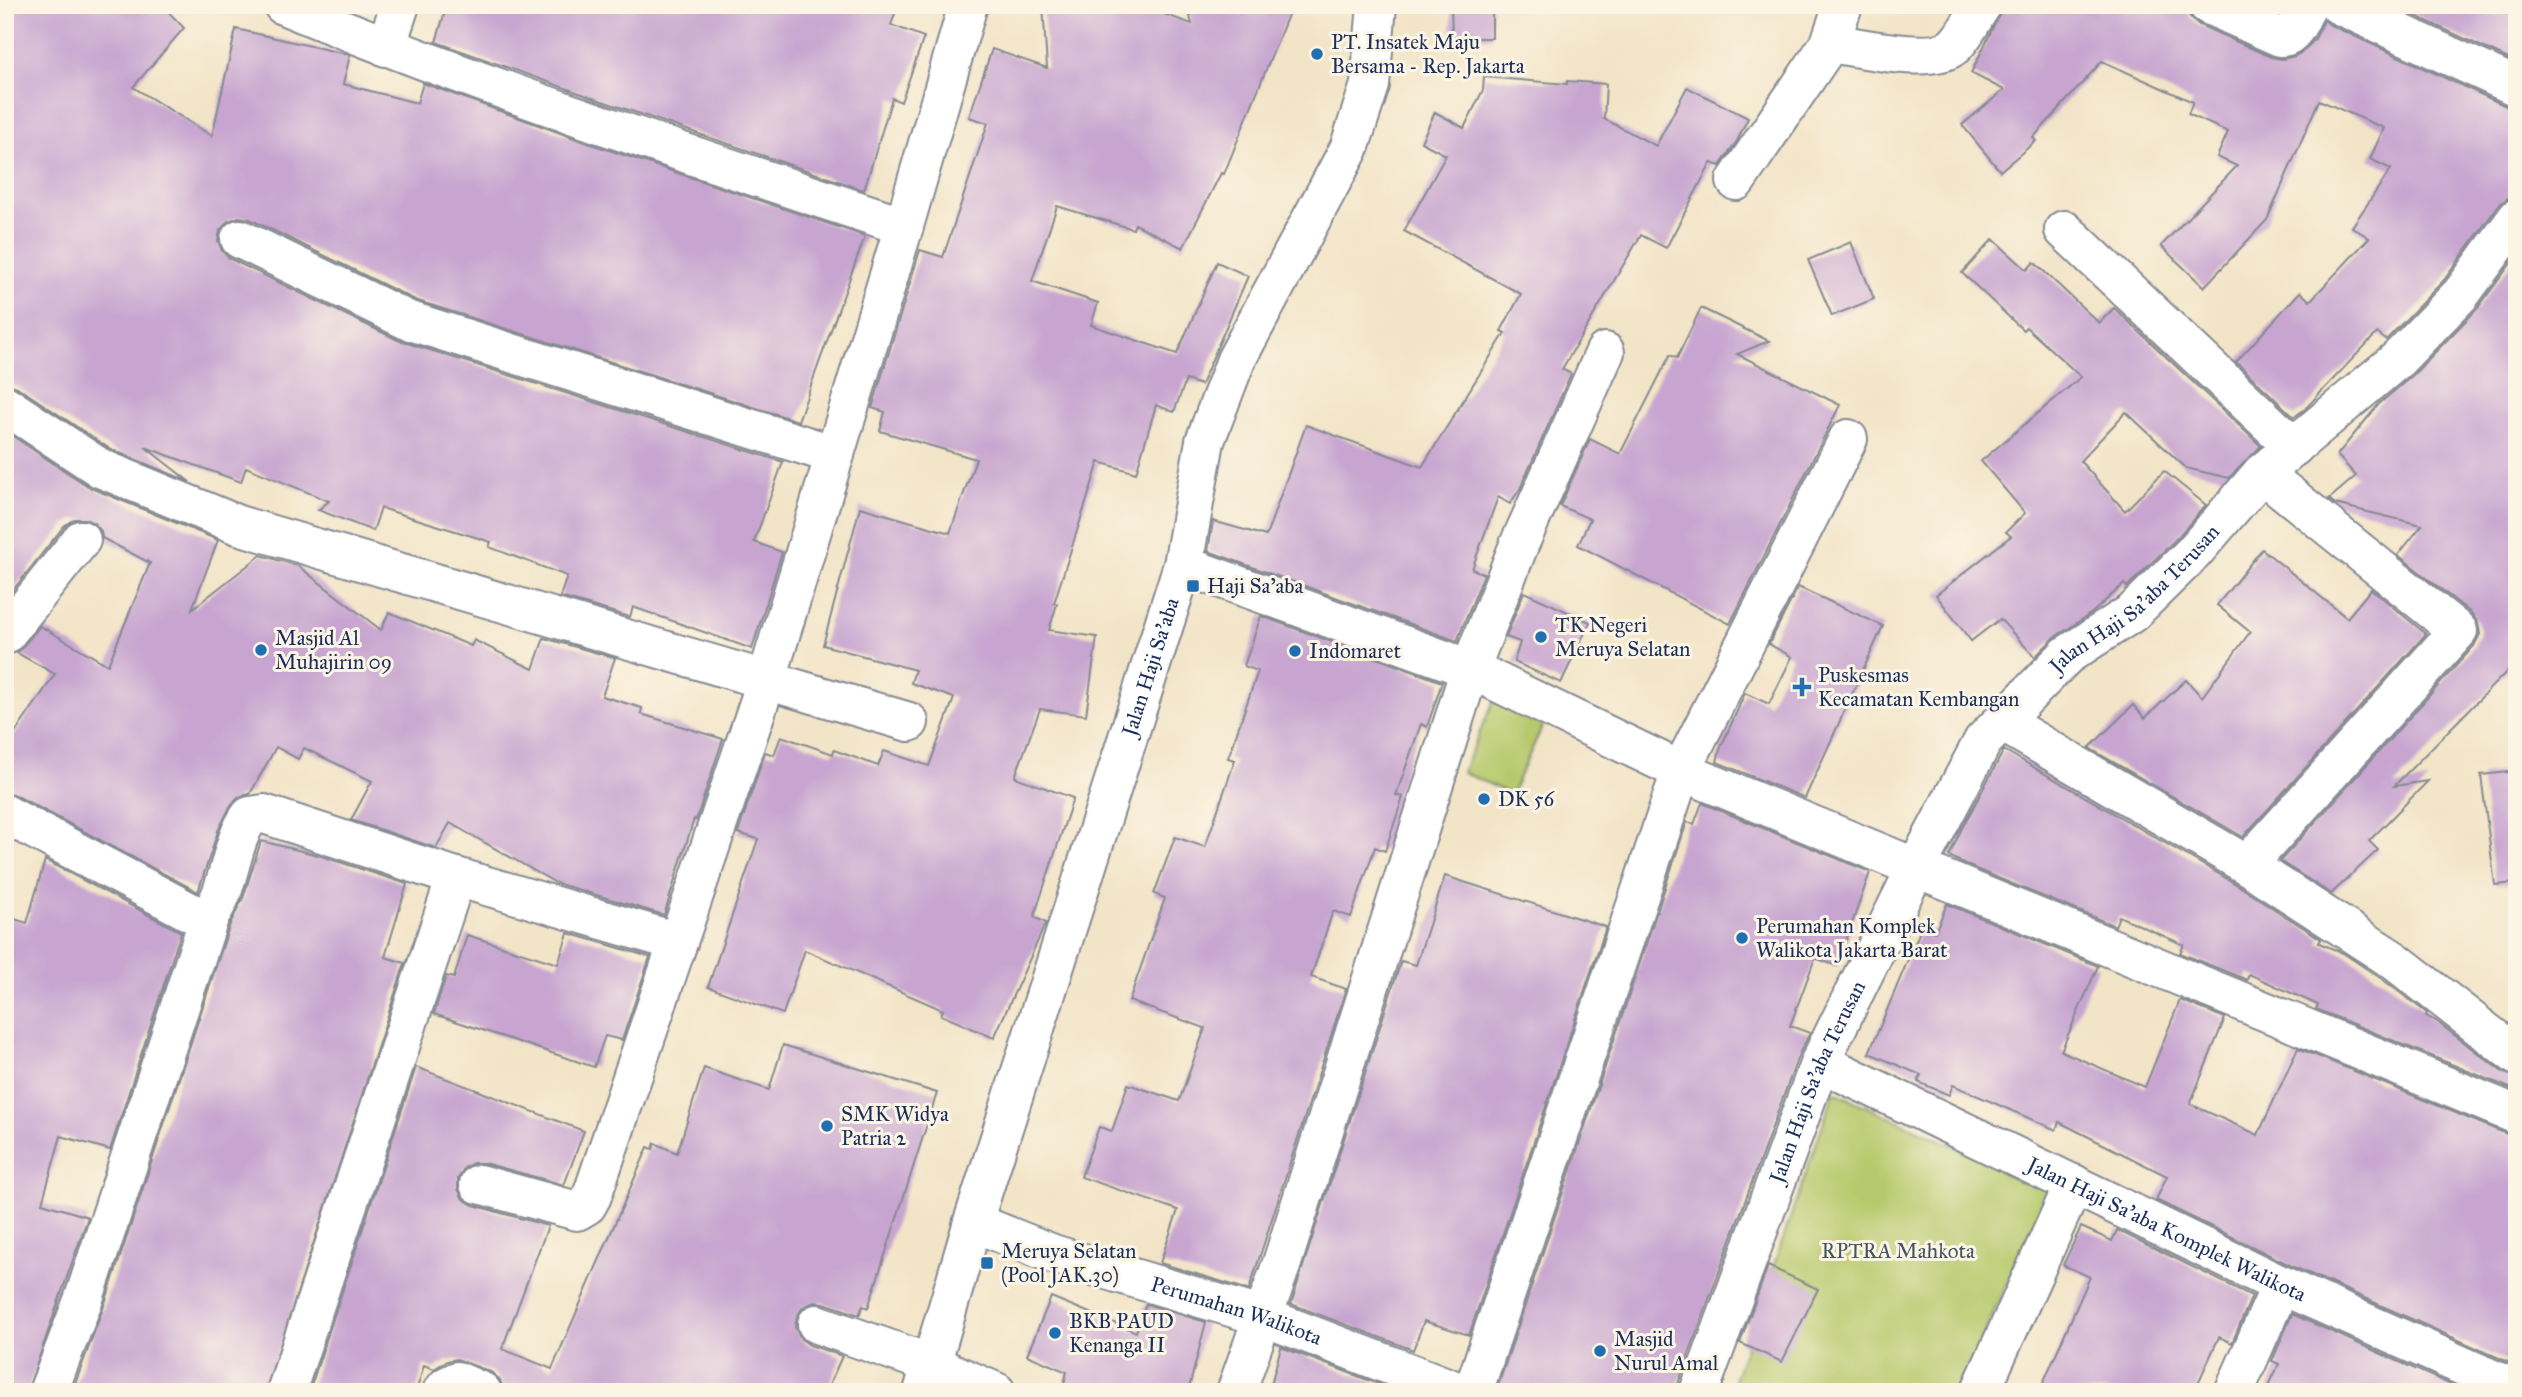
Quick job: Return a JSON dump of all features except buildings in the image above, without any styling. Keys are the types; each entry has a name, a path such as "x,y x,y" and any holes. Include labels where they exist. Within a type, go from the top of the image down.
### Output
{"street":[{"path":"284,5 386,47 636,137 904,226"},
{"path":"386,47 400,5"},
{"path":"479,1184 577,1211 587,1205 766,682 968,5"},
{"name":"Jalan Haji Sa'aba","path":"927,1378 973,1222 1183,565 1205,441 1236,360 1349,149 1370,85 1377,5"},
{"path":"1735,181 1830,43 1843,5"},
{"path":"1830,43 1926,55 1944,53 1955,46 1982,5"},
{"path":"2208,5 2286,38 2307,5"},
{"path":"2339,5 2517,87"},
{"name":"Jalan Haji Sa'aba Terusan","path":"1699,1392 1820,1062 1916,868 1983,741 2067,655 2132,613 2193,553 2262,473 2397,360 2461,294 2517,218"},
{"path":"2064,230 2294,447"},
{"path":"240,239 407,320 835,455"},
{"path":"1236,1392 1264,1317 1470,669 1519,545 1605,352"},
{"path":"5,405 100,468 238,525 909,722"},
{"path":"1473,1392 1681,771 1848,439"},
{"path":"2247,865 2458,631 2262,473"},
{"path":"5,635 81,540"},
{"path":"1183,565 1470,669 1681,771 2517,1115"},
{"path":"2002,722 2247,865 2395,961 2517,1056"},
{"path":"5,814 192,913 211,915"},
{"path":"48,1392 84,1298 211,915 218,903 241,833 250,817 264,814 456,877 678,942"},
{"path":"286,1392 456,877"},
{"name":"Jalan Haji Sa'aba Komplek Walikota","path":"1820,1062 2281,1285 2517,1390"},
{"path":"1980,1392 2074,1184"},
{"name":"Perumahan Walikota","path":"973,1222 1053,1254 1264,1317 1460,1392"},
{"path":"2234,1392 2281,1285"},
{"path":"817,1324 927,1378 996,1392"},
{"path":"442,1392 457,1381 482,1392"}],"green space":[{"path":"1495,698 1545,721 1511,794 1462,772"},
{"name":"RPTRA Mahkota","path":"1834,1092 2049,1189 1958,1392 1730,1392"}],"place":[{"name":"PT. Insatek Maju Bersama - Rep. Jakarta","path":"1317,54"},
{"name":"Haji Sa'aba","path":"1193,586"},
{"name":"TK Negeri Meruya Selatan","path":"1541,637"},
{"name":"Masjid Al Muhajirin 09","path":"261,650"},
{"name":"Indomaret","path":"1295,651"},
{"name":"Puskesmas Kecamatan Kembangan","path":"1802,687"},
{"name":"DK 56","path":"1484,799"},
{"name":"Perumahan Komplek Walikota Jakarta Barat","path":"1742,938"},
{"name":"SMK Widya Patria 2","path":"827,1126"},
{"name":"Meruya Selatan (Pool JAK.30)","path":"987,1263"},
{"name":"BKB PAUD Kenanga II","path":"1055,1333"},
{"name":"Masjid Nurul Amal","path":"1600,1351"}]}
